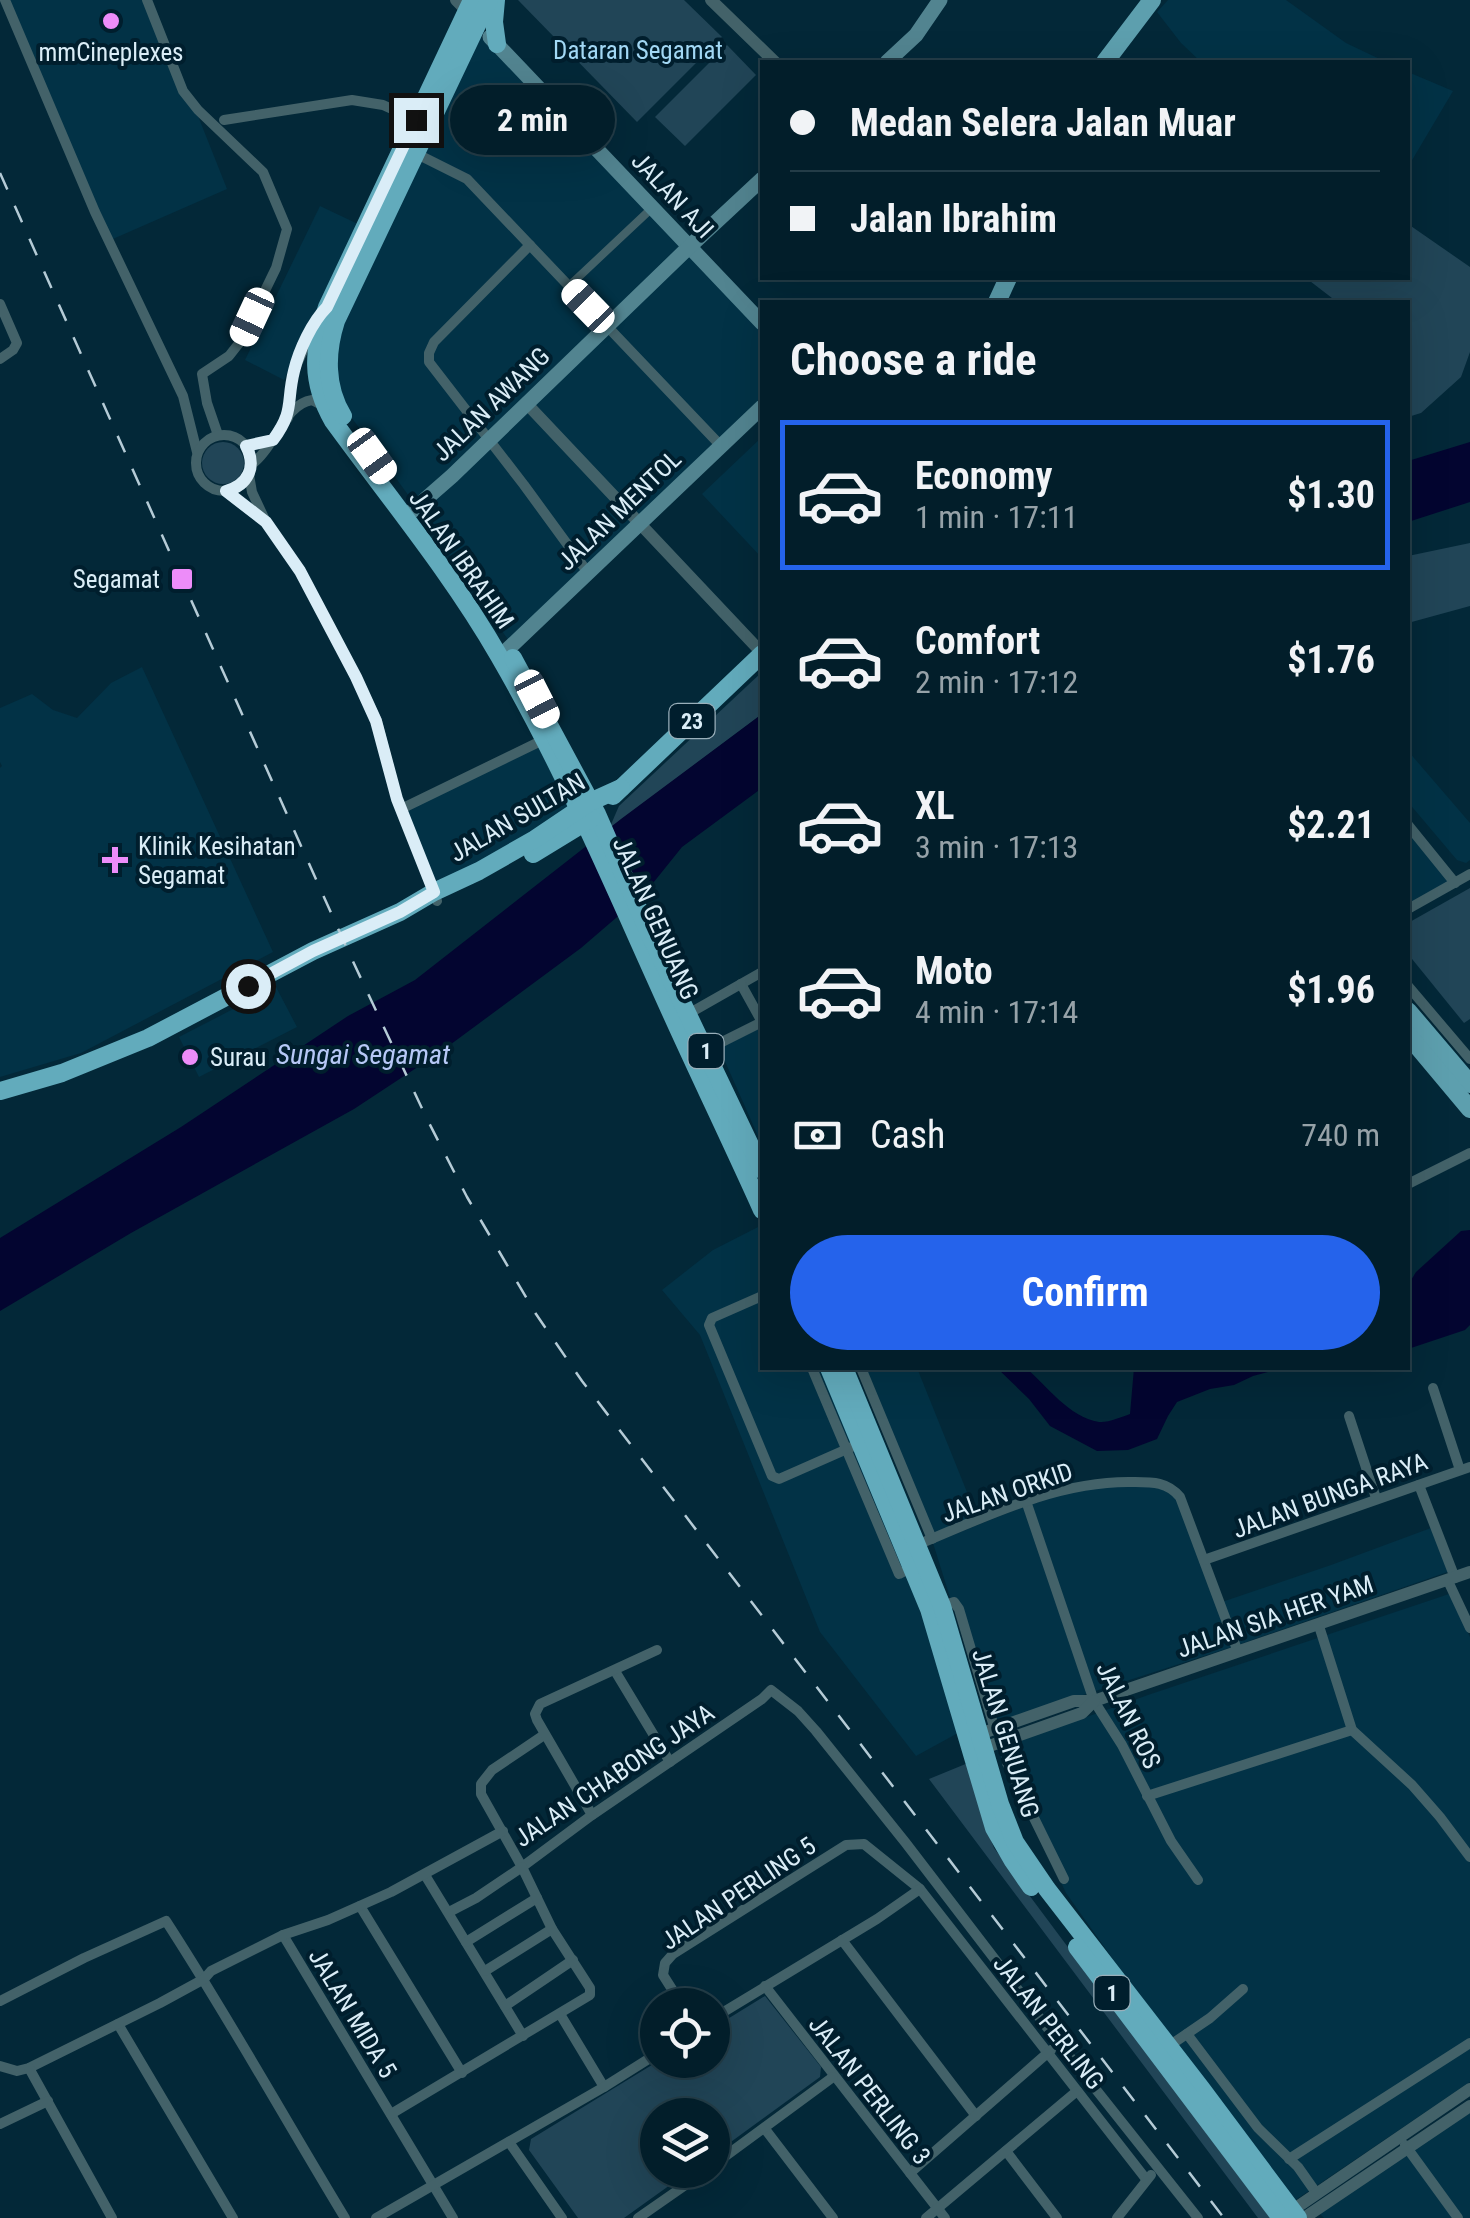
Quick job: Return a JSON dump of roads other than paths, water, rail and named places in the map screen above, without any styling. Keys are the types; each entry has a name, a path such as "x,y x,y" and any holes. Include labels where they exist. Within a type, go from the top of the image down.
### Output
{"highway":[{"name":"1","path":"468,9 493,0"},
{"path":"493,0 497,44"},
{"name":"JALAN IBRAHIM","path":"468,9 327,307 315,362 319,393 484,632 591,818"},
{"name":"JALAN IBRAHIM","path":"468,9 417,154 336,320 329,364 332,390 340,412 508,648 591,818"},
{"name":"JALAN SULTAN","path":"0,1091 114,1053 313,951 436,896 488,878 591,818 760,655"},
{"name":"JALAN GENUANG","path":"591,818 645,938 732,1103 760,1203"},
{"name":"JALAN GENUANG","path":"645,938 668,1007 722,1120 760,1166"},
{"path":"722,1120 731,1113 732,1103"},
{"name":"JALAN GENUANG","path":"830,1370 979,1740 994,1828 1012,1862 1294,2216"},
{"name":"JALAN GENUANG","path":"844,1370 860,1444 925,1542 979,1740 1015,1842 1047,1890 1201,2088 1294,2216"}],"main road":[{"path":"889,60 916,35 940,0"},
{"path":"1107,60 1152,0"},
{"name":"JALAN AJI","path":"468,9 760,322"},
{"name":"JALAN AWANG","path":"412,511 760,181"},
{"name":"JALAN MENTOL","path":"508,648 760,409"},
{"path":"1410,1013 1470,1084"},
{"path":"1410,1036 1444,1054 1470,1109"}],"street":[{"path":"5,0 95,212 184,396 198,452"},
{"path":"147,0 182,90 262,172 287,229 276,268 240,342 230,356 202,374 218,436"},
{"path":"711,0 772,60"},
{"path":"224,120 362,100 416,120"},
{"path":"417,154 462,175 722,447"},
{"path":"569,286 652,208"},
{"path":"530,246 434,342 428,358 588,574"},
{"path":"0,304 16,343 0,359"},
{"path":"288,418 295,366 327,307"},
{"path":"226,491 243,483 297,406 307,400 325,406"},
{"path":"527,404 760,651"},
{"path":"266,522 226,491 210,488 199,476 198,452 209,438 230,436 246,446 252,492 266,522 300,571 376,721 401,810 436,896"},
{"path":"246,446 273,440"},
{"path":"401,810 543,740"},
{"path":"1410,827 1455,882"},
{"path":"1410,908 1470,874"},
{"path":"688,1014 760,973"},
{"path":"741,984 760,1018"},
{"path":"1410,990 1444,1054 1470,1060"},
{"path":"706,1050 760,1023"},
{"path":"1444,1054 1470,1034"},
{"path":"1410,1183 1470,1153"},
{"path":"760,1297 712,1318 709,1325 772,1476 779,1479 860,1444 813,1370"},
{"path":"861,1370 925,1542"},
{"path":"1433,1388 1465,1468"},
{"path":"1349,1416 1376,1498"},
{"name":"JALAN BUNGA RAYA","path":"1204,1560 1465,1468"},
{"name":"JALAN ORKID","path":"925,1542 1026,1501 1079,1485 1163,1484 1180,1497 1238,1652"},
{"path":"1419,1484 1470,1628"},
{"name":"JALAN ROS","path":"1026,1501 1094,1701 1122,1745 1171,1840 1198,1880"},
{"name":"JALAN SIA HER YAM","path":"979,1740 1074,1701 1094,1701 1470,1572"},
{"path":"1318,1626 1352,1730 1412,1785 1470,1857"},
{"path":"592,1815 544,1735 536,1714 540,1704 657,1650"},
{"path":"615,1670 670,1762"},
{"name":"JALAN CHABONG JAYA","path":"544,1735 492,1770 481,1784 481,1794 522,1867 771,1690 798,1711 827,1745 1059,2042"},
{"name":"JALAN SIA HER YAM","path":"979,1740 1020,1734 1082,1712 1094,1701"},
{"path":"1148,1796 1352,1730"},
{"path":"1020,1734 1008,1747 1007,1763 1064,1879"},
{"name":"JALAN MIDA 5","path":"453,2218 283,1935 360,1906 503,1831"},
{"name":"JALAN PERLING 5","path":"672,1988 663,1974 668,1959 846,1845 864,1844 920,1890"},
{"path":"391,2114 590,1995 522,1867 449,1912"},
{"path":"425,1875 524,2036"},
{"path":"730,2007 920,1890"},
{"name":"JALAN PERLING","path":"920,1890 1146,2179"},
{"path":"466,1942 537,1898"},
{"path":"360,1906 462,2073"},
{"path":"0,2001 166,1921 345,2218"},
{"path":"485,1971 552,1929"},
{"path":"0,2066 17,2071 28,2068 204,1980 211,1972 283,1935"},
{"path":"842,1940 976,2116"},
{"path":"504,2006 573,1960"},
{"name":"JALAN PERLING 3","path":"764,1986 942,2213"},
{"path":"1169,2046 1210,2018 1243,1988"},
{"path":"560,2014 604,2087"},
{"path":"118,2024 233,2218"},
{"path":"1187,2034 1258,2128 1308,2180 1322,2206"},
{"path":"910,2173 1059,2042 1198,2218"},
{"path":"1289,2160 1470,2043"},
{"path":"376,2218 640,2064"},
{"path":"28,2068 112,2218"},
{"path":"730,2154 833,2077"},
{"path":"1201,2088 1220,2078"},
{"path":"1294,2216 1322,2206 1470,2089"},
{"path":"926,2218 942,2213 1006,2151 1078,2091"},
{"path":"0,2124 48,2102"},
{"path":"1402,2142 1470,2106"},
{"path":"1240,2141 1258,2128"},
{"path":"765,2130 833,2218"},
{"path":"509,2142 562,2218"},
{"path":"1402,2142 1458,2218"},
{"path":"1006,2151 1057,2218"},
{"path":"1117,2218 1159,2168"},
{"path":"638,2218 656,2213 686,2188"}],"water":[{"path":"1470,442 1470,502 1410,521 1410,460"},
{"name":"Sungai Segamat","path":"760,715 760,789 682,847 645,893 581,948 439,1053 354,1109 0,1311 0,1238 181,1127 348,1016 415,980"},
{"path":"1470,1230 1470,1325 1410,1348 1410,1282 1461,1231"},
{"path":"999,1370 1028,1370 1078,1414 1103,1422 1130,1414 1134,1370 1270,1370 1177,1402 1157,1439 1128,1450 1097,1451 1050,1426"}],"railway":[{"path":"0,173 349,953 467,1197 536,1314 582,1381 1224,2218"}],"place":[{"name":"mmCineplexes","path":"111,21"},
{"name":"Segamat","path":"182,579"},
{"name":"Klinik Kesihatan Segamat","path":"115,860"},
{"name":"Surau","path":"190,1057"}],"park label":[{"name":"Dataran Segamat","path":"638,50"}]}
